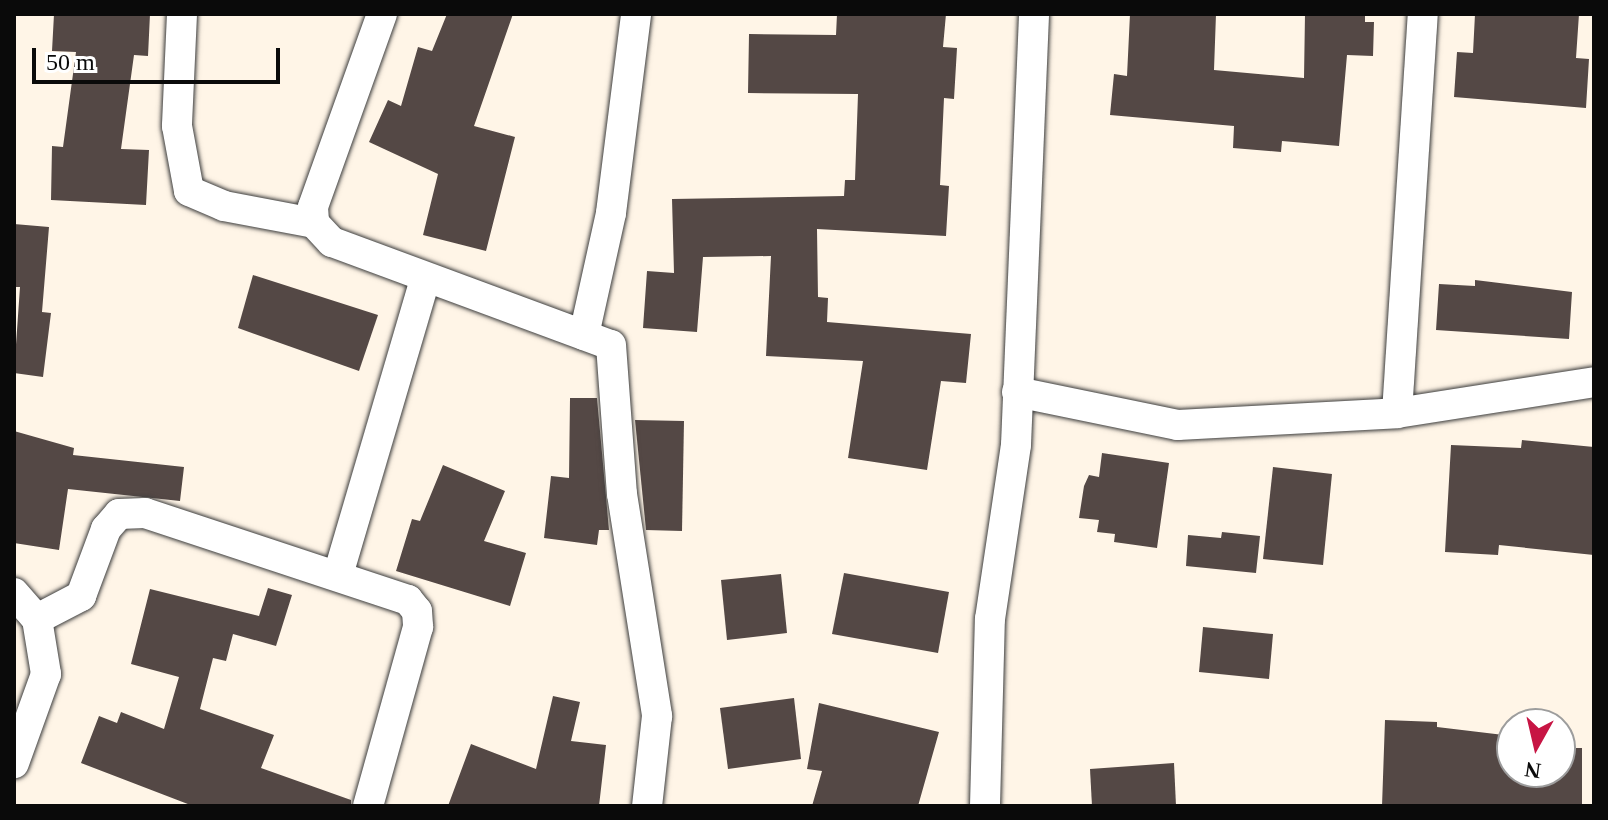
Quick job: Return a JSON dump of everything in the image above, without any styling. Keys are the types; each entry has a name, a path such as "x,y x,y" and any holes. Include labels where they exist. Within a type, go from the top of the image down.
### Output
{"street":[{"path":"182,14 177,126 189,191 224,206 314,223 332,242 425,279 611,345 622,494 657,716 647,806"},
{"path":"314,223 327,165 382,14"},
{"path":"584,335 611,213 636,14"},
{"path":"985,806 990,619 1016,445 1029,239 1034,14"},
{"path":"1397,413 1423,14"},
{"path":"338,575 425,279"},
{"path":"1017,392 1178,425 1397,413 1594,382"},
{"path":"37,619 81,596 106,529 119,514 145,513 399,595 417,611 418,627 368,806"},
{"path":"14,593 37,619 46,674 14,763"}],"building":[{"path":"54,14 150,14 148,56 134,55 121,149 149,150 146,205 51,200 52,146 63,147 76,52 52,51"},
{"path":"447,14 513,14 474,126 515,137 486,251 423,235 438,174 369,142 388,100 401,106 418,47 432,51"},
{"path":"837,14 946,14 943,47 957,48 954,99 944,98 940,185 949,186 946,236 817,229 818,297 828,298 827,322 971,334 966,383 941,381 927,470 848,458 863,361 766,356 771,256 703,257 697,332 643,328 647,271 674,273 672,199 844,196 845,180 855,180 858,94 748,93 749,34 836,35"},
{"path":"1130,14 1216,14 1214,70 1304,78 1305,14 1365,14 1365,22 1374,22 1373,56 1347,55 1339,146 1282,141 1281,152 1233,148 1234,126 1110,115 1114,74 1127,76"},
{"path":"1475,14 1579,14 1576,58 1589,59 1586,108 1454,97 1457,52 1473,53"},
{"path":"14,224 49,227 42,312 51,313 43,377 14,373 20,287 14,287"},
{"path":"253,275 378,315 359,371 238,328"},
{"path":"1475,280 1572,292 1569,339 1436,330 1439,284 1475,286"},
{"path":"570,398 597,398 609,530 599,530 597,545 544,538 551,476 569,478"},
{"path":"635,420 684,421 682,531 646,530"},
{"path":"14,431 74,448 73,455 184,467 180,501 68,489 59,550 14,543"},
{"path":"1522,440 1594,447 1594,555 1499,545 1498,555 1445,552 1451,445 1521,448"},
{"path":"1102,453 1169,463 1157,548 1114,542 1115,534 1097,532 1099,520 1079,518 1084,486 1089,475 1099,477"},
{"path":"443,465 505,491 484,541 526,553 510,606 396,571 412,519 420,521"},
{"path":"1273,467 1332,474 1323,565 1263,559"},
{"path":"1222,532 1260,536 1256,573 1186,566 1188,535 1221,538"},
{"path":"844,573 949,592 938,653 832,634"},
{"path":"781,574 787,633 727,640 721,580"},
{"path":"268,588 292,595 276,646 233,634 226,661 213,658 200,709 274,735 261,768 351,800 351,806 193,806 81,763 99,716 117,723 121,712 164,729 179,677 131,664 150,589 259,616"},
{"path":"1203,627 1273,634 1269,679 1199,672"},
{"path":"553,696 580,702 571,741 606,745 599,806 448,806 471,744 536,769"},
{"path":"794,698 801,759 728,769 720,708"},
{"path":"819,703 939,732 918,806 812,806 822,771 807,769"},
{"path":"1385,720 1437,722 1437,727 1496,734 1496,788 1576,788 1576,748 1582,748 1582,806 1382,806"},
{"path":"1174,763 1176,806 1092,806 1090,769"}]}
